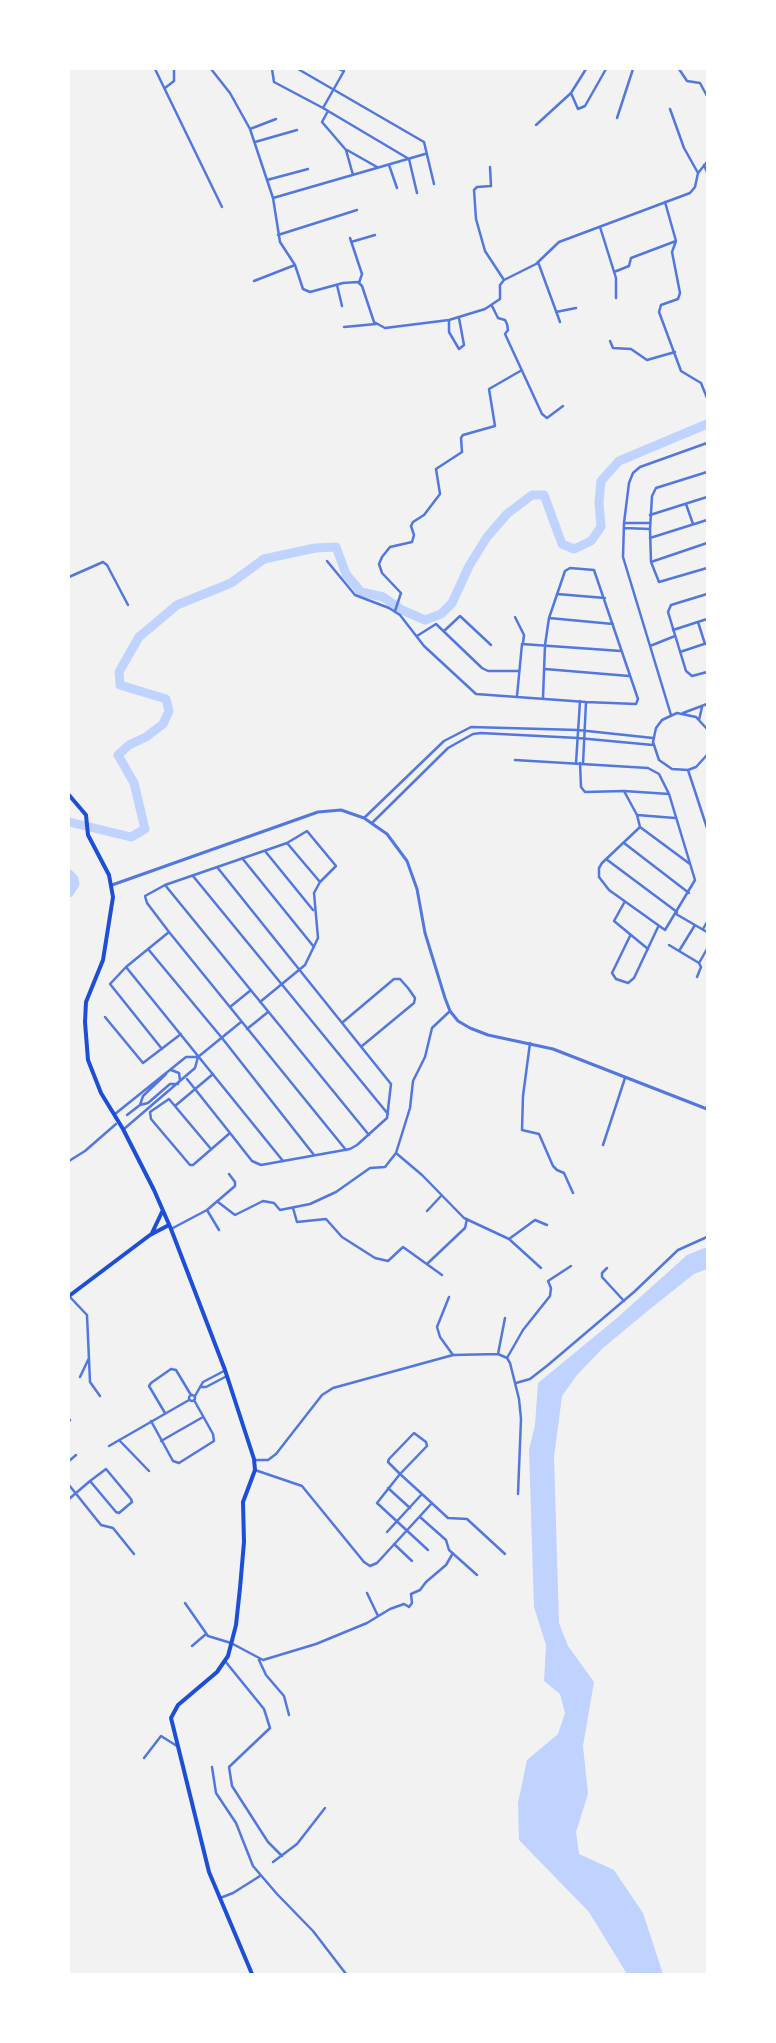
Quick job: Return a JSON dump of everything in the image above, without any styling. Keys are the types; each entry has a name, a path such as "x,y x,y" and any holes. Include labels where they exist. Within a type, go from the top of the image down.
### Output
{"main road":[{"path":"69,795 81,807 87,819 88,835 107,870 112,885 113,910 109,934 103,960 86,1002 85,1022 91,1070 101,1093 115,1114 154,1190 170,1227 225,1370 254,1460 254,1470 243,1502 244,1542 232,1644 225,1661 217,1672 182,1701 172,1712 171,1721 209,1872 252,1974"},
{"path":"150,1235 159,1222 162,1212"},
{"path":"69,1296 150,1235 170,1227"}],"street":[{"path":"155,69 222,207"},
{"path":"165,88 174,81 174,69"},
{"path":"211,69 230,93 250,129 273,198 278,235 283,247 295,265 306,291 337,284 359,283"},
{"path":"272,69 274,82 323,108 409,159 417,192"},
{"path":"298,69 424,142 425,154 434,184"},
{"path":"323,108 344,72 339,69"},
{"path":"536,124 571,93 586,69"},
{"path":"571,93 578,109 581,109 585,106 606,69"},
{"path":"617,118 634,69"},
{"path":"679,69 687,81 700,83 707,96"},
{"path":"670,109 684,148 698,173"},
{"path":"328,111 322,122 346,150 379,167"},
{"path":"250,129 276,119"},
{"path":"255,142 297,130"},
{"path":"346,150 353,175"},
{"path":"273,198 425,154"},
{"path":"344,326 376,324 380,327 389,328 459,318 492,306 500,298 500,285 504,280 538,262 559,242 692,191 698,173 707,162"},
{"path":"389,165 397,188"},
{"path":"704,165 707,172"},
{"path":"490,167 491,186 474,190 476,219 485,251 504,280"},
{"path":"267,180 308,169"},
{"path":"665,202 676,241 672,252 680,298 663,303 658,308 681,371 701,384 707,398"},
{"path":"278,235 357,210"},
{"path":"600,227 617,283 616,298"},
{"path":"351,242 375,235"},
{"path":"350,238 362,274 359,283 376,324"},
{"path":"614,272 629,266 631,258 676,241"},
{"path":"538,262 551,292 560,322"},
{"path":"254,281 295,265"},
{"path":"337,284 342,306"},
{"path":"492,306 498,318 505,320 507,324 508,330 505,334 544,416 549,417 563,406"},
{"path":"556,312 576,308"},
{"path":"448,320 449,332 459,349 464,344 459,318"},
{"path":"610,341 613,348 631,350 647,360 675,352"},
{"path":"395,610 400,591 380,568 382,557 390,547 412,542 414,535 411,526 412,522 424,515 440,494 436,469 462,452 461,436 495,426 490,388 522,370"},
{"path":"671,715 624,563 624,523 628,483 636,470 707,443"},
{"path":"707,472 656,488 652,496 650,515 650,562 657,581 661,583 707,568"},
{"path":"650,515 707,497"},
{"path":"686,504 693,524"},
{"path":"650,538 707,520"},
{"path":"624,523 650,523"},
{"path":"624,528 650,529"},
{"path":"650,562 707,543"},
{"path":"326,561 354,595 395,610 405,619 424,646 473,692 480,695 636,704 638,699 596,572 585,569 566,570 549,618 545,645 543,698"},
{"path":"69,577 103,562 107,565 128,605"},
{"path":"557,594 605,598"},
{"path":"707,594 668,607 673,630 688,674 692,676 707,672"},
{"path":"444,631 460,616 491,644"},
{"path":"515,617 524,634 523,643 520,646 517,696"},
{"path":"549,618 613,624"},
{"path":"673,630 707,619"},
{"path":"680,652 706,643 698,622"},
{"path":"417,636 434,624 444,631 482,668 488,671 519,672"},
{"path":"650,646 675,636"},
{"path":"523,643 621,651"},
{"path":"544,669 629,676"},
{"path":"580,701 578,738 583,791 669,794"},
{"path":"580,763 584,738 586,702"},
{"path":"707,704 671,715 659,724 653,738 655,753 665,766 672,769 688,770 707,761"},
{"path":"699,720 702,705"},
{"path":"682,713 699,720 707,729"},
{"path":"364,818 444,741 464,730 479,726 584,730 653,738"},
{"path":"372,823 448,748 467,736 481,733 584,738 653,746"},
{"path":"702,762 707,755"},
{"path":"515,760 652,769 662,777 695,880 666,929 658,927 624,903 600,881 599,868 606,858 640,827"},
{"path":"688,770 707,826"},
{"path":"624,791 637,815 640,827 691,865"},
{"path":"112,885 318,812 341,810 364,818 393,840 407,861 417,890 425,933 450,1011 470,1028 498,1038 553,1049 707,1109"},
{"path":"637,815 676,818"},
{"path":"260,1002 308,962 318,934 313,898 320,882 336,868 325,851 307,831 287,843 165,885 147,894 145,899 241,1022 346,1150"},
{"path":"287,843 320,882"},
{"path":"624,843 689,893"},
{"path":"265,851 314,911"},
{"path":"242,858 314,947"},
{"path":"606,858 676,913 707,932"},
{"path":"186,1079 255,1163 283,1161 346,1150 357,1145 384,1123 388,1114 390,1081 217,867"},
{"path":"193,876 388,1114"},
{"path":"165,885 369,1135"},
{"path":"624,903 613,920 648,949"},
{"path":"702,929 707,922"},
{"path":"679,951 695,925"},
{"path":"630,936 612,972 614,978 628,983 632,981 658,927"},
{"path":"162,1049 111,986 111,981 169,932"},
{"path":"669,945 699,963 702,967 696,977"},
{"path":"148,949 222,1038 314,1155"},
{"path":"699,963 707,949"},
{"path":"126,967 283,1161"},
{"path":"343,1022 394,979 400,979 415,998 414,1003 362,1046"},
{"path":"230,1007 251,990"},
{"path":"218,1202 235,1215 263,1201 272,1202 280,1210 293,1208 336,1192 370,1168 383,1168 396,1154 410,1108 413,1081 424,1057 432,1028 450,1011"},
{"path":"247,1028 268,1012"},
{"path":"105,1017 143,1063 180,1034"},
{"path":"115,1114 186,1057 198,1057 241,1022"},
{"path":"530,1043 523,1096 522,1130 539,1134 553,1166 564,1173 573,1193"},
{"path":"123,1129 196,1068 198,1057"},
{"path":"168,1071 179,1072 179,1083"},
{"path":"140,1105 143,1096 165,1077 168,1071"},
{"path":"175,1106 213,1074"},
{"path":"603,1145 625,1078"},
{"path":"127,1115 140,1105 148,1103 170,1084 179,1083"},
{"path":"211,1149 170,1100 166,1099 150,1112 150,1117 190,1165 211,1149 230,1133"},
{"path":"69,1161 85,1151 116,1124"},
{"path":"396,1154 422,1175 441,1196 467,1219 509,1239 541,1268"},
{"path":"170,1227 207,1210 218,1202 236,1185 229,1174"},
{"path":"427,1211 441,1196"},
{"path":"293,1208 297,1222 326,1219 342,1237 375,1258 388,1261 403,1247 428,1263 442,1275"},
{"path":"207,1210 219,1230"},
{"path":"428,1263 464,1228 467,1219"},
{"path":"509,1239 535,1220 547,1225"},
{"path":"516,1383 526,1381 541,1370 624,1300 673,1254 686,1245 707,1236"},
{"path":"507,1358 523,1330 550,1296 551,1288 548,1281 572,1266"},
{"path":"607,1268 602,1273 602,1277 624,1300"},
{"path":"69,1296 87,1315 90,1382 100,1396"},
{"path":"449,1297 439,1318 437,1331 453,1354"},
{"path":"498,1354 505,1318"},
{"path":"254,1460 268,1460 276,1454 329,1390 453,1354 498,1354 507,1358 516,1383 521,1419 518,1494"},
{"path":"80,1377 90,1357"},
{"path":"150,1421 173,1461 179,1463 214,1441 213,1434 204,1417 176,1370 170,1369 149,1386 165,1413"},
{"path":"109,1446 189,1400 203,1382 225,1370"},
{"path":"200,1388 206,1387 227,1376"},
{"path":"161,1441 204,1417"},
{"path":"428,1550 377,1503 388,1488 400,1474 427,1444 415,1432 388,1460 400,1474 448,1518 468,1519 504,1554"},
{"path":"119,1440 149,1471"},
{"path":"69,1461 76,1455"},
{"path":"69,1499 90,1480 108,1470 132,1498 132,1502 119,1513 116,1512 90,1480"},
{"path":"254,1470 302,1486 367,1564 375,1565 432,1504"},
{"path":"69,1485 101,1525 113,1528 134,1554"},
{"path":"388,1488 410,1508"},
{"path":"387,1532 422,1494"},
{"path":"420,1516 447,1542 448,1549 478,1575"},
{"path":"394,1544 412,1561"},
{"path":"259,1660 316,1644 390,1609 404,1604 407,1607 411,1605 411,1594 420,1590 426,1582 446,1565 453,1554"},
{"path":"367,1593 378,1616"},
{"path":"184,1603 206,1634 232,1644 259,1660 266,1675 284,1696 289,1715"},
{"path":"192,1646 206,1634"},
{"path":"225,1661 264,1709 270,1728 229,1767 232,1786 268,1842 282,1856"},
{"path":"144,1758 161,1736 177,1746"},
{"path":"212,1767 216,1793 236,1823 248,1857 260,1876 313,1931 346,1974"},
{"path":"273,1862 297,1844 325,1808"},
{"path":"219,1898 233,1893 260,1876"}],"water":[{"path":"707,1247 707,1269 694,1274 650,1309 603,1348 577,1375 562,1396 554,1457 559,1623 568,1646 594,1682 583,1746 588,1794 576,1832 579,1854 614,1870 643,1913 663,1974 627,1974 589,1912 519,1840 518,1803 527,1760 558,1734 565,1713 560,1694 544,1681 546,1645 534,1607 529,1450 535,1425 538,1383 617,1318 687,1255"}],"waterway":[{"path":"69,822 131,837 145,829 134,783 118,755 129,745 146,737 163,724 169,711 166,699 120,685 119,672 139,637 177,605 231,583 264,559 315,548 336,547 346,574 361,592 383,597 402,610 425,620 441,614 452,603 469,566 487,537 507,514 532,495 544,495 562,544 574,549 591,541 601,527 599,502 601,481 619,461 707,424"},
{"path":"69,874 74,879 75,884 69,893"}]}
